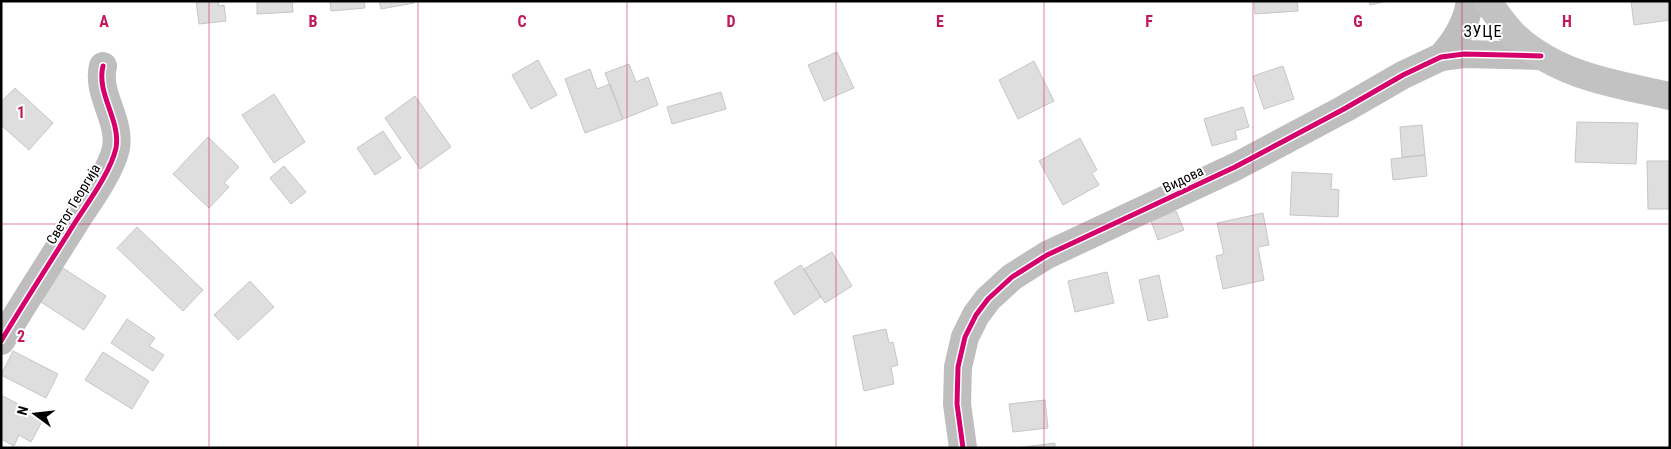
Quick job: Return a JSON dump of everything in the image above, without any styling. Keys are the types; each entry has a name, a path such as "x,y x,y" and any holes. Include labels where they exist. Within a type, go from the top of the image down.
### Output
{"street":[{"name":"Видова","path":"1441,57 1462,29 1469,10 1470,1"},
{"path":"1487,1 1516,37 1541,56 1560,67 1596,80 1670,96"},
{"name":"Видова","path":"963,448 957,404 958,367 965,337 982,307 1012,277 1047,256 1235,167 1403,75 1441,57 1464,54 1541,56"},
{"name":"Светог Георгија","path":"1,341 97,188 113,158 116,146 115,130 113,116 106,99 102,81 103,66"}],"building":[{"path":"196,1 218,1 219,6 224,5 226,21 199,24"},
{"path":"257,1 292,1 293,12 257,14"},
{"path":"330,1 364,1 365,8 331,11"},
{"path":"379,1 414,1 414,3 381,9"},
{"path":"1254,1 1297,1 1298,11 1255,14"},
{"path":"1369,1 1388,1 1370,5"},
{"path":"1631,1 1670,1 1670,20 1634,25"},
{"path":"837,52 854,88 824,101 808,65"},
{"path":"538,60 557,95 531,109 512,75"},
{"path":"1034,61 1054,101 1018,119 999,80"},
{"path":"629,64 636,82 648,77 658,105 623,119 605,73"},
{"path":"1283,66 1294,99 1264,109 1253,76"},
{"path":"590,69 597,89 610,84 623,119 585,133 565,79"},
{"path":"15,88 53,123 29,150 1,125 1,102"},
{"path":"721,92 726,109 672,124 667,107"},
{"path":"274,94 305,142 274,163 242,115"},
{"path":"415,96 451,147 420,169 385,118"},
{"path":"1243,107 1249,127 1235,131 1237,139 1212,146 1204,119"},
{"path":"1577,122 1638,123 1636,164 1575,162"},
{"path":"1422,125 1425,155 1402,157 1400,127"},
{"path":"383,131 401,158 375,175 357,148"},
{"path":"208,137 239,167 224,183 229,187 209,208 173,174"},
{"path":"1080,138 1097,170 1092,173 1099,185 1063,205 1039,161"},
{"path":"1425,155 1427,176 1393,180 1391,159"},
{"path":"1647,161 1670,161 1670,209 1648,209"},
{"path":"284,166 306,192 291,204 270,178"},
{"path":"1292,172 1332,174 1331,189 1339,190 1338,217 1290,215"},
{"path":"1176,211 1184,230 1158,240 1151,221"},
{"path":"1263,213 1269,245 1258,247 1264,280 1223,289 1216,256 1224,254 1217,223"},
{"path":"137,227 203,290 183,311 117,248"},
{"path":"832,252 852,286 825,303 804,269"},
{"path":"801,265 821,297 794,315 774,282"},
{"path":"63,268 106,296 84,330 41,302"},
{"path":"1107,272 1114,303 1075,312 1068,281"},
{"path":"1159,275 1168,317 1148,321 1139,280"},
{"path":"250,281 274,307 238,340 214,315"},
{"path":"127,319 155,338 149,346 164,355 153,371 111,343"},
{"path":"886,329 889,343 893,342 898,365 891,367 894,384 864,391 853,336"},
{"path":"13,351 58,374 46,398 1,375"},
{"path":"103,352 149,381 132,409 85,380"},
{"path":"1,395 44,418 31,442 19,435 14,446 1,439"},
{"path":"1045,400 1048,428 1013,432 1009,404"},
{"path":"1055,443 1055,448 1016,448"}],"cycle path":[{"path":"963,448 957,404 958,367 965,337 976,315 988,299 1012,277 1047,255 1235,167 1403,75 1441,57 1464,54 1541,56"},
{"path":"1,341 99,186 113,157 117,138 103,87 103,66"}],"district":[{"name":"ЗУЦЕ","path":"1483,31"}]}
